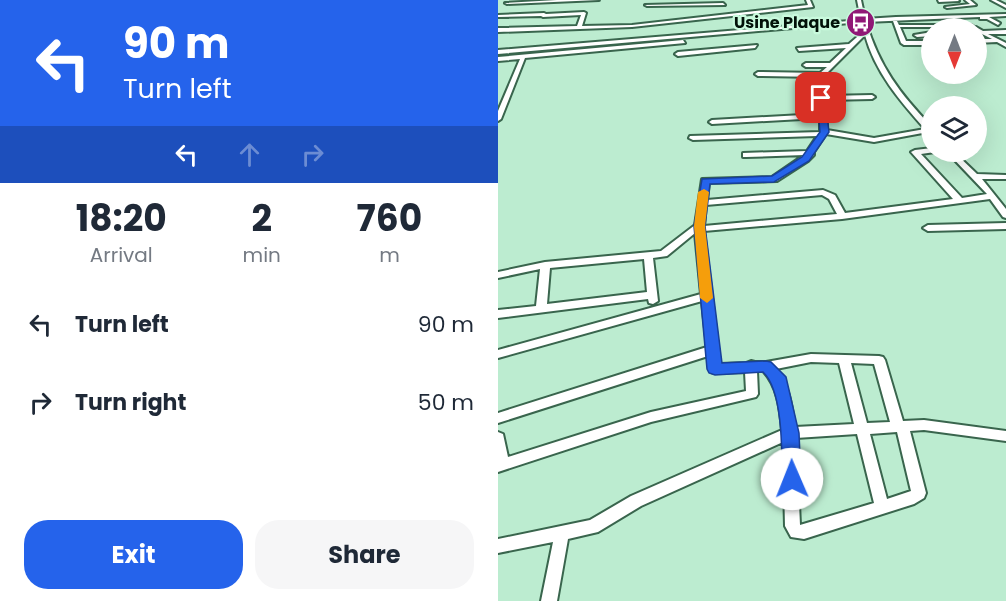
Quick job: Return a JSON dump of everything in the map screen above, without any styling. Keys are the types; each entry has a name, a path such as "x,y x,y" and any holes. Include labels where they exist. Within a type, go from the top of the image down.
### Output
{"street":[{"path":"506,4 514,0"},
{"path":"498,6 597,0"},
{"path":"499,27 583,28 644,18 723,18 808,8 812,6 808,0"},
{"path":"858,0 863,26 883,72 898,95 921,120"},
{"path":"993,0 1006,7"},
{"path":"544,14 560,1"},
{"path":"939,1 968,1 975,5 947,7"},
{"path":"644,18 648,2 700,5 723,2 723,18"},
{"path":"695,19 700,5"},
{"path":"498,16 584,13 584,44"},
{"path":"550,28 558,15"},
{"path":"498,59 956,17 1006,15"},
{"path":"499,27 506,16"},
{"path":"498,52 584,44 896,24 956,17 987,18 998,24"},
{"path":"896,24 921,26"},
{"path":"896,24 904,43 921,43"},
{"path":"766,366 778,377 790,433 793,526 796,532 804,532 914,497 919,493 879,360 811,358 766,366 751,365 715,369 712,350 700,227 705,181 774,179 806,159 824,133 822,75 851,46 863,26"},
{"path":"987,31 1006,32"},
{"path":"916,35 921,35"},
{"path":"987,35 1006,43"},
{"path":"987,41 998,41"},
{"path":"678,54 720,47 755,46"},
{"path":"798,49 851,46"},
{"path":"816,58 819,48"},
{"path":"498,119 523,57"},
{"path":"767,64 758,74 822,75"},
{"path":"806,65 832,65"},
{"path":"821,98 872,97"},
{"path":"712,122 822,116"},
{"path":"748,139 760,119"},
{"path":"693,138 748,139 824,133 874,140 921,133"},
{"path":"746,155 811,153"},
{"path":"924,162 960,201"},
{"path":"960,162 998,200 1006,215"},
{"path":"975,176 1006,177"},
{"path":"774,179 780,196"},
{"path":"702,203 828,193 842,216"},
{"path":"498,275 545,265 664,254 700,227 842,216 960,201 998,200"},
{"path":"928,228 1006,226"},
{"path":"648,255 654,311"},
{"path":"541,309 545,265"},
{"path":"498,314 652,295"},
{"path":"498,354 706,296"},
{"path":"498,418 712,350"},
{"path":"844,358 882,507"},
{"path":"498,438 500,465 651,417 752,394 751,365"},
{"path":"498,546 593,527 636,501 790,433 924,424 1006,436"},
{"path":"549,601 562,533"}],"slow traffic":[{"path":"704,192 699,226 707,298"}],"place":[{"name":"Usine Plaque","path":"861,22"}],"route":[{"path":"792,479 790,433 778,377 766,366 751,365 715,369 699,226 705,181 774,179 806,159 824,132 821,98"}]}
